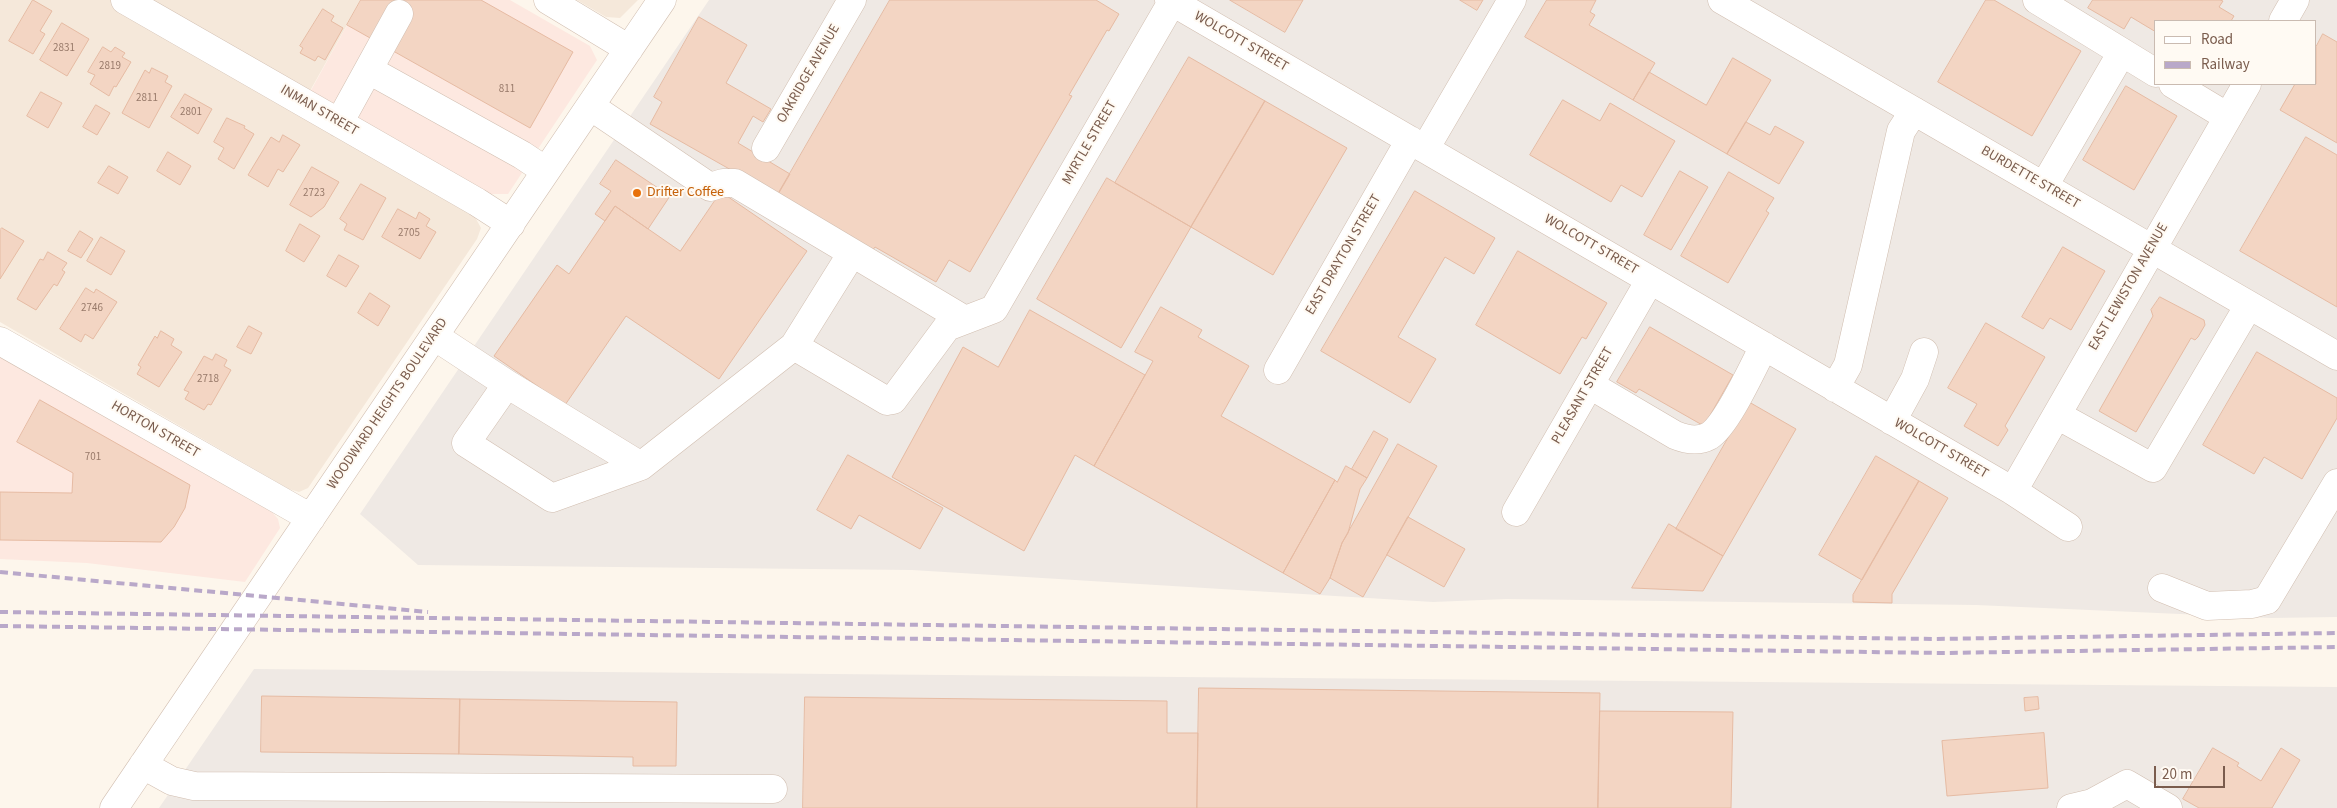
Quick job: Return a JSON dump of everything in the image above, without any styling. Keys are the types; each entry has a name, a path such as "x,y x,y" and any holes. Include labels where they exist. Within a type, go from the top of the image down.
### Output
{"street":[{"name":"INMAN STREET","path":"125,0 482,205 511,224"},
{"path":"548,0 629,49"},
{"name":"WOODWARD HEIGHTS BOULEVARD","path":"114,808 662,0"},
{"name":"OAKRIDGE AVENUE","path":"766,148 852,0"},
{"name":"EAST DRAYTON STREET","path":"1278,370 1417,144 1512,0"},
{"name":"BURDETTE STREET","path":"1722,0 2152,247 2337,356"},
{"path":"2037,0 2154,72"},
{"name":"WOLCOTT STREET","path":"1171,1 2013,491 2068,527"},
{"name":"MYRTLE STREET","path":"794,346 887,401 897,396 948,327 994,309 1171,1"},
{"path":"339,123 399,14"},
{"path":"2044,186 2122,52"},
{"path":"369,70 522,155 546,172"},
{"path":"2175,85 2228,116"},
{"name":"EAST LEWISTON AVENUE","path":"2013,491 2246,85"},
{"path":"590,106 710,187 723,183 735,184 965,320"},
{"path":"1835,388 1848,365 1901,132 1914,111"},
{"path":"507,384 466,443 552,498 641,466 794,346 852,253"},
{"name":"PLEASANT STREET","path":"1516,512 1650,280"},
{"path":"2057,415 2153,468 2249,305"},
{"path":"434,336 507,384 641,466"},
{"name":"HORTON STREET","path":"0,341 311,518"},
{"path":"1590,385 1676,435 1697,440 1708,436 1720,426 1764,346"},
{"path":"1892,421 1915,379 1924,352"},
{"path":"2162,588 2207,606 2252,604 2267,600 2337,483"},
{"path":"143,765 172,781 206,786 773,789"},
{"path":"2071,808 2092,803 2127,784 2168,808"}],"shaded area":[{"path":"0,0 361,0 297,114 475,217 481,228 477,239 308,488 299,492 289,489 0,322"},
{"path":"361,0 510,0 590,46 597,60 508,194 489,194 310,92"},
{"path":"577,0 638,0 620,18 606,17"},
{"path":"709,0 2337,0 2337,617 2271,618 1976,605 1506,599 1433,602 912,570 418,565 360,514"},
{"path":"0,356 272,512 278,519 280,528 245,582 87,563 0,559"},
{"path":"254,669 2337,687 2337,808 159,808"}],"building":[{"path":"33,0 52,11 40,31 45,34 33,54 9,41"},
{"path":"361,0 481,0 573,52 530,128 347,25"},
{"path":"890,0 1096,0 1119,14 1109,31 1107,30 1069,95 1072,96 970,272 949,260 936,282 875,247 872,251 777,196"},
{"path":"1230,0 1303,0 1285,32"},
{"path":"1460,0 1483,0 1477,10"},
{"path":"1547,0 1596,0 1590,12 1595,15 1589,25 1655,63 1633,100 1525,37"},
{"path":"1986,0 1994,0 2081,51 2032,136 1938,82"},
{"path":"2093,0 2220,0 2223,1 2219,7 2234,16 2232,20 2154,20 2154,31 2131,17 2124,29 2088,8"},
{"path":"323,9 334,16 331,21 343,28 325,60 318,56 315,61 300,53 303,48 300,46"},
{"path":"699,17 747,45 726,83 771,109 763,122 753,116 738,143 790,174 777,196 650,124 662,102 654,97"},
{"path":"62,23 89,39 67,76 40,60"},
{"path":"2323,34 2337,42 2337,143 2280,110 2294,85 2317,85 2317,45"},
{"path":"103,47 111,52 115,47 125,53 122,57 131,62 109,96 90,84 95,75 88,72"},
{"path":"1189,57 1265,101 1191,227 1115,183"},
{"path":"1733,58 1771,80 1727,154 1633,100 1649,72 1706,105"},
{"path":"152,68 168,76 165,82 172,86 149,128 122,113 145,70 149,73"},
{"path":"2126,86 2177,116 2134,190 2083,160"},
{"path":"41,92 62,103 48,128 27,116"},
{"path":"185,94 212,109 198,134 171,117"},
{"path":"1563,100 1600,121 1610,103 1675,141 1642,197 1621,185 1611,202 1530,155"},
{"path":"1265,101 1347,148 1273,275 1191,227"},
{"path":"96,105 110,113 97,135 83,127"},
{"path":"227,118 245,126 244,128 254,134 234,169 218,159 224,148 214,142"},
{"path":"1746,122 1770,135 1775,126 1804,142 1779,184 1727,154"},
{"path":"283,135 300,145 283,172 278,169 268,187 248,175 271,137 279,142"},
{"path":"2306,137 2337,155 2337,307 2240,251"},
{"path":"168,152 191,166 180,185 157,171"},
{"name":"Drifter Coffee","path":"616,160 670,196 648,229 615,206 605,221 595,214 611,191 600,184"},
{"path":"109,166 128,177 118,194 98,183"},
{"path":"312,167 339,182 324,207 311,217 290,205"},
{"path":"1680,171 1708,187 1671,250 1644,235"},
{"path":"1729,172 1774,198 1766,211 1769,213 1728,283 1681,256"},
{"path":"1107,178 1191,227 1121,348 1037,299"},
{"path":"361,184 386,198 363,240 344,230 347,224 340,219"},
{"path":"1415,191 1495,238 1474,274 1445,257 1398,337 1436,359 1410,403 1321,351"},
{"path":"721,192 807,251 719,379 626,316 565,405 494,356 557,265 569,274 615,206 680,251"},
{"path":"398,209 416,219 419,212 430,219 426,226 436,232 420,259 382,237"},
{"path":"300,224 320,236 304,262 286,251"},
{"path":"2,228 24,241 0,279 0,230"},
{"path":"80,231 93,239 81,258 68,251"},
{"path":"101,237 125,251 111,275 87,261"},
{"path":"2063,247 2105,271 2071,330 2050,318 2043,329 2022,317"},
{"path":"1518,251 1607,303 1586,339 1582,337 1560,374 1476,325"},
{"path":"48,252 67,263 62,270 65,272 57,286 54,284 36,310 17,299 40,259 43,260"},
{"path":"339,255 359,266 346,287 327,276"},
{"path":"86,288 94,293 96,289 117,302 93,339 85,334 81,342 60,329"},
{"path":"370,293 390,306 378,326 358,313"},
{"path":"2160,297 2204,320 2205,325 2195,340 2191,338 2136,432 2099,411 2153,316 2151,310"},
{"path":"1161,307 1202,330 1198,337 1249,366 1221,416 1335,480 1283,573 1094,466 1153,361 1135,352"},
{"path":"1030,310 1145,375 1094,466 1075,455 1024,551 892,477 963,347 998,367"},
{"path":"1986,323 2045,357 2005,426 2008,430 1998,446 1964,426 1977,404 1948,388"},
{"path":"249,326 262,333 251,354 237,347"},
{"path":"1650,327 1733,375 1704,426 1639,389 1636,393 1617,382"},
{"path":"161,331 174,339 171,345 182,352 159,387 137,374 141,367 138,365 155,336 157,338"},
{"path":"2257,352 2337,398 2337,418 2302,479 2264,457 2254,474 2203,445"},
{"path":"216,354 227,360 224,366 231,370 211,405 208,404 204,410 185,399 189,392 184,390 204,356 212,360"},
{"path":"40,400 190,485 185,508 174,527 161,542 0,540 0,492 72,493 73,473 17,442"},
{"path":"1749,402 1796,429 1723,556 1676,529"},
{"path":"1374,431 1388,439 1367,478 1352,469"},
{"path":"1398,444 1437,466 1363,597 1330,578 1342,543"},
{"path":"848,455 943,508 920,549 859,515 851,529 817,510"},
{"path":"1876,456 1919,481 1862,580 1819,555"},
{"path":"1346,466 1367,478 1360,489 1348,533 1342,543 1330,578 1320,594 1283,573 1335,480 1337,482"},
{"path":"1919,481 1948,498 1892,594 1892,603 1853,602 1853,595"},
{"path":"1408,517 1465,549 1444,587 1387,555"},
{"path":"1669,524 1723,556 1703,591 1632,588"},
{"path":"1199,688 1600,693 1598,808 1197,808"},
{"path":"262,696 460,699 459,754 261,752"},
{"path":"805,697 1167,701 1167,733 1198,733 1197,808 803,808"},
{"path":"2038,697 2039,709 2025,711 2024,698"},
{"path":"460,699 677,702 676,766 633,766 633,757 459,754"},
{"path":"1600,711 1733,712 1731,808 1598,808"},
{"path":"2044,733 2048,788 1947,796 1942,741"},
{"path":"2213,748 2239,763 2237,766 2261,781 2281,748 2300,760 2272,808 2199,808 2183,799"}],"railway":[{"path":"0,572 428,612"},
{"path":"0,612 1933,639 2337,633"},
{"path":"0,626 1942,653 2337,647"}],"place":[{"name":"Drifter Coffee","path":"637,193"}]}
